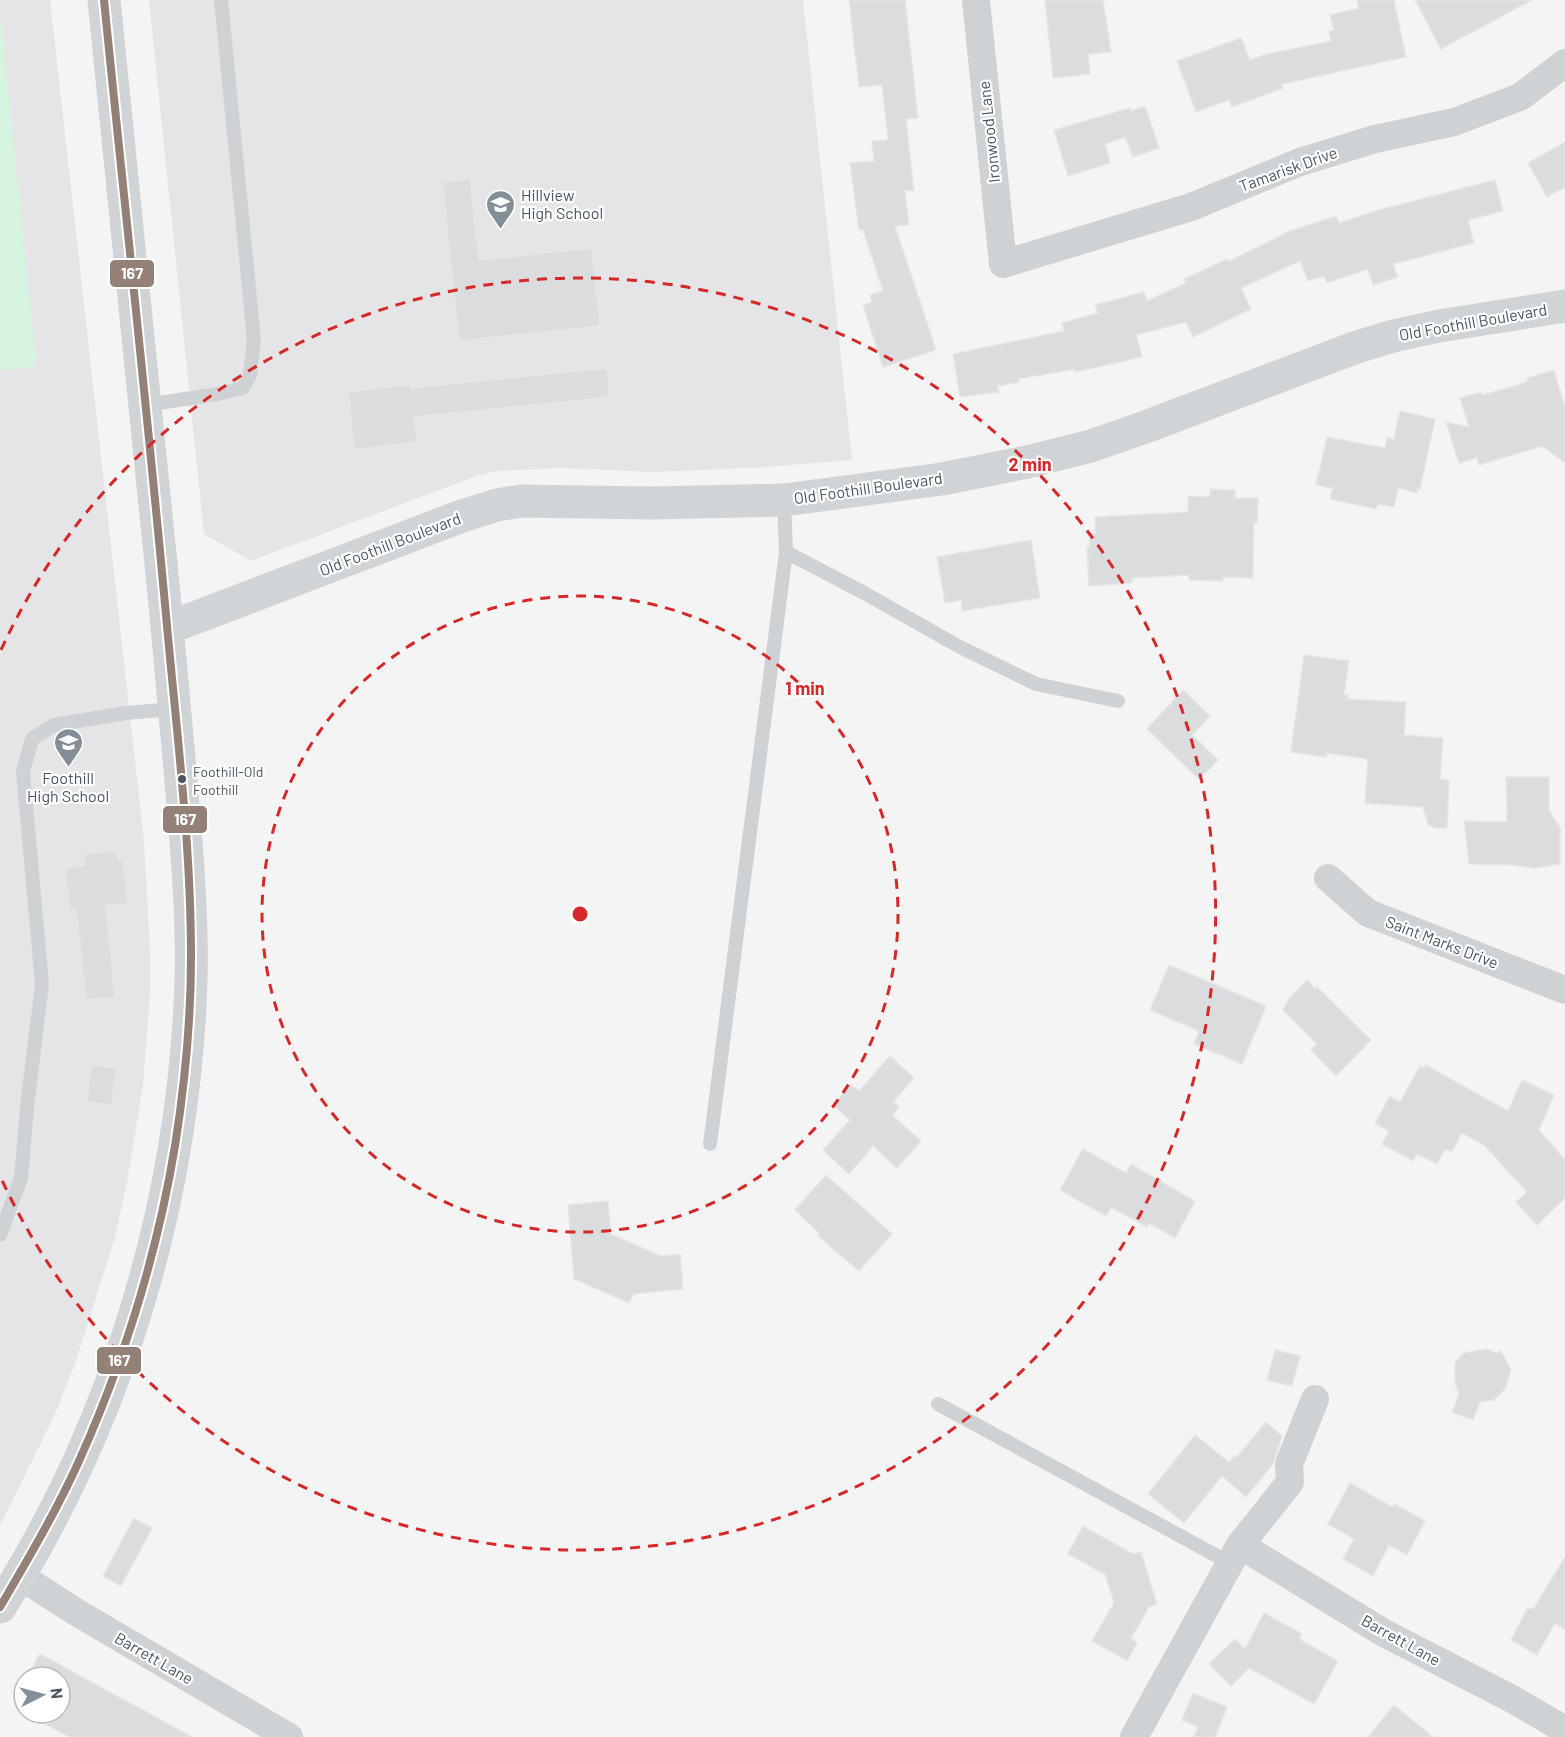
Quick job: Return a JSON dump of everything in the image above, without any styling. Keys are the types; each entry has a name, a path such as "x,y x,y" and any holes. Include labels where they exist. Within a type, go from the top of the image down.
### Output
{"street":[{"path":"0,1607 20,1576 68,1485 113,1377 149,1267 173,1157 187,1050 191,978 185,833 168,628 104,0"},
{"name":"Ironwood Lane","path":"976,0 1003,264"},
{"name":"Tamarisk Drive","path":"1003,264 1191,207 1300,162 1375,139 1454,122 1520,97 1565,63"},
{"name":"Old Foothill Boulevard","path":"168,628 462,516 497,505 521,501 651,503 784,500 942,479 1028,462 1091,446 1354,348 1393,336 1439,326 1565,306"},
{"name":"Saint Marks Drive","path":"1328,878 1368,913 1565,990"},
{"path":"1134,1737 1235,1554 1290,1482 1289,1464 1314,1399"},
{"name":"Barrett Lane","path":"1235,1554 1514,1700 1565,1730"},
{"name":"Barrett Lane","path":"20,1576 76,1612 289,1737"}],"lane":[{"path":"145,405 243,388 250,375 254,340 221,0"},
{"path":"710,1144 786,552 784,500"},
{"path":"786,552 866,594 960,648 1036,684 1118,701"},
{"path":"0,1235 21,1178 42,984 23,772 32,739 54,725 126,713 174,709"},
{"path":"938,1404 1235,1554"}],"shaded area":[{"name":"Foothill High School","path":"0,0 50,0 144,841 150,995 143,1085 127,1182 115,1237 76,1361 55,1414 0,1526"},
{"name":"Hillview High School","path":"149,0 803,0 852,460 753,468 653,472 559,468 497,471 474,477 251,561 204,534"}],"green space":[{"path":"0,13 36,366 0,370"}],"building":[{"path":"849,0 905,0 918,118 906,119 914,190 905,191 909,225 895,226 936,350 883,367 863,305 872,302 870,295 883,291 863,230 859,230 850,163 874,161 872,141 888,140 882,85 859,87"},
{"path":"1045,0 1103,0 1111,52 1088,54 1090,74 1053,78"},
{"path":"1357,0 1394,0 1406,57 1282,84 1283,88 1232,107 1229,100 1196,112 1177,61 1241,38 1250,60 1331,41 1329,31 1334,30 1330,15 1359,8"},
{"path":"1415,0 1532,0 1441,49"},
{"path":"1145,106 1159,148 1133,157 1125,137 1105,144 1110,163 1068,176 1054,130 1130,108 1131,111"},
{"path":"1565,142 1565,187 1547,197 1528,163"},
{"path":"470,179 479,260 592,248 600,326 459,341 442,182"},
{"path":"1495,180 1503,211 1468,220 1474,243 1393,264 1398,277 1373,285 1368,269 1327,283 1324,276 1308,281 1300,261 1241,288 1251,309 1193,337 1186,322 1136,335 1142,357 1075,372 1074,369 1018,379 1019,382 998,386 999,392 960,397 953,354 1064,331 1062,323 1098,313 1095,305 1144,292 1147,301 1186,283 1184,279 1227,259 1228,262 1290,231 1336,216 1339,223 1375,211"},
{"path":"607,368 610,397 414,417 417,442 354,450 348,392 411,384 411,388"},
{"path":"1554,370 1565,408 1565,463 1542,446 1479,465 1477,458 1459,463 1446,422 1469,427 1460,398 1508,388 1528,381 1527,378"},
{"path":"1400,411 1435,419 1420,489 1417,489 1417,493 1398,488 1394,507 1378,504 1376,509 1330,499 1333,488 1316,485 1327,437 1385,448 1387,437 1394,439"},
{"path":"1210,489 1235,490 1235,498 1258,498 1257,523 1254,523 1253,578 1223,577 1223,581 1189,580 1189,575 1132,578 1132,583 1089,586 1087,547 1090,546 1089,534 1096,533 1095,517 1188,512 1188,496 1210,497"},
{"path":"1031,540 1040,598 962,611 961,600 945,603 937,557"},
{"path":"1304,655 1349,661 1344,695 1348,695 1347,699 1406,702 1404,735 1443,738 1440,779 1449,780 1447,828 1435,828 1428,824 1423,807 1365,803 1368,759 1327,753 1326,757 1291,752"},
{"path":"1183,690 1210,716 1192,735 1218,760 1199,779 1147,729"},
{"path":"1506,777 1549,777 1549,810 1560,828 1560,864 1534,868 1469,864 1464,821 1507,822"},
{"path":"117,851 118,861 123,860 128,904 106,906 115,997 86,1000 76,909 70,910 65,869 85,865 84,854"},
{"path":"1169,965 1266,1006 1242,1064 1194,1044 1199,1031 1150,1010"},
{"path":"1307,980 1371,1040 1336,1076 1311,1050 1317,1044 1283,1010 1289,998"},
{"path":"890,1056 914,1078 893,1102 899,1107 892,1115 921,1141 897,1168 873,1146 849,1174 823,1150 850,1120 833,1105 851,1085 859,1091"},
{"path":"91,1065 116,1068 112,1105 87,1102"},
{"path":"1426,1065 1508,1111 1522,1080 1554,1095 1539,1130 1565,1160 1565,1198 1537,1225 1516,1202 1527,1192 1485,1146 1462,1133 1452,1152 1445,1149 1437,1164 1417,1154 1413,1161 1382,1144 1389,1131 1375,1123 1390,1096 1400,1102 1420,1066 1423,1068"},
{"path":"1083,1149 1126,1173 1131,1164 1195,1201 1175,1238 1149,1223 1147,1227 1111,1207 1106,1216 1060,1190"},
{"path":"826,1175 892,1234 859,1271 817,1235 819,1233 795,1210"},
{"path":"608,1201 611,1234 660,1256 680,1254 683,1289 633,1294 629,1303 574,1279 568,1205"},
{"path":"1487,1349 1496,1353 1501,1351 1511,1370 1505,1389 1494,1400 1480,1402 1473,1420 1452,1412 1459,1395 1455,1383 1455,1363 1464,1353"},
{"path":"1275,1350 1300,1356 1292,1386 1267,1380"},
{"path":"1266,1422 1282,1436 1273,1464 1246,1497 1222,1476 1184,1523 1148,1494 1195,1435 1229,1462 1234,1456 1237,1457"},
{"path":"1350,1483 1392,1507 1395,1504 1425,1521 1407,1555 1389,1545 1373,1576 1343,1559 1354,1539 1328,1524"},
{"path":"134,1518 152,1528 121,1586 103,1576"},
{"path":"1083,1526 1133,1554 1141,1552 1157,1604 1149,1607 1131,1638 1137,1643 1127,1661 1092,1641 1114,1603 1105,1574 1068,1554"},
{"path":"1565,1557 1565,1630 1555,1623 1537,1655 1511,1640 1527,1609 1534,1608"},
{"path":"1264,1613 1302,1634 1299,1639 1338,1661 1314,1704 1249,1668 1231,1686 1209,1664 1235,1639 1245,1649"},
{"path":"40,1654 60,1665 34,1665"},
{"path":"72,1671 192,1737 69,1737 47,1725 72,1725"},
{"path":"1193,1693 1227,1707 1215,1737 1194,1737 1198,1727 1182,1720"},
{"path":"1394,1705 1433,1737 1368,1737"}],"transit line":[{"name":"167","path":"0,1607 70,1480 95,1423 124,1346 149,1267 168,1186 182,1099 189,1027 191,980 189,873 183,791 104,0"}],"place":[{"name":"Hillview High School","path":"500,230"},
{"name":"Foothill High School","path":"68,768"},
{"name":"Foothill-Old Foothill","path":"182,779"}]}
